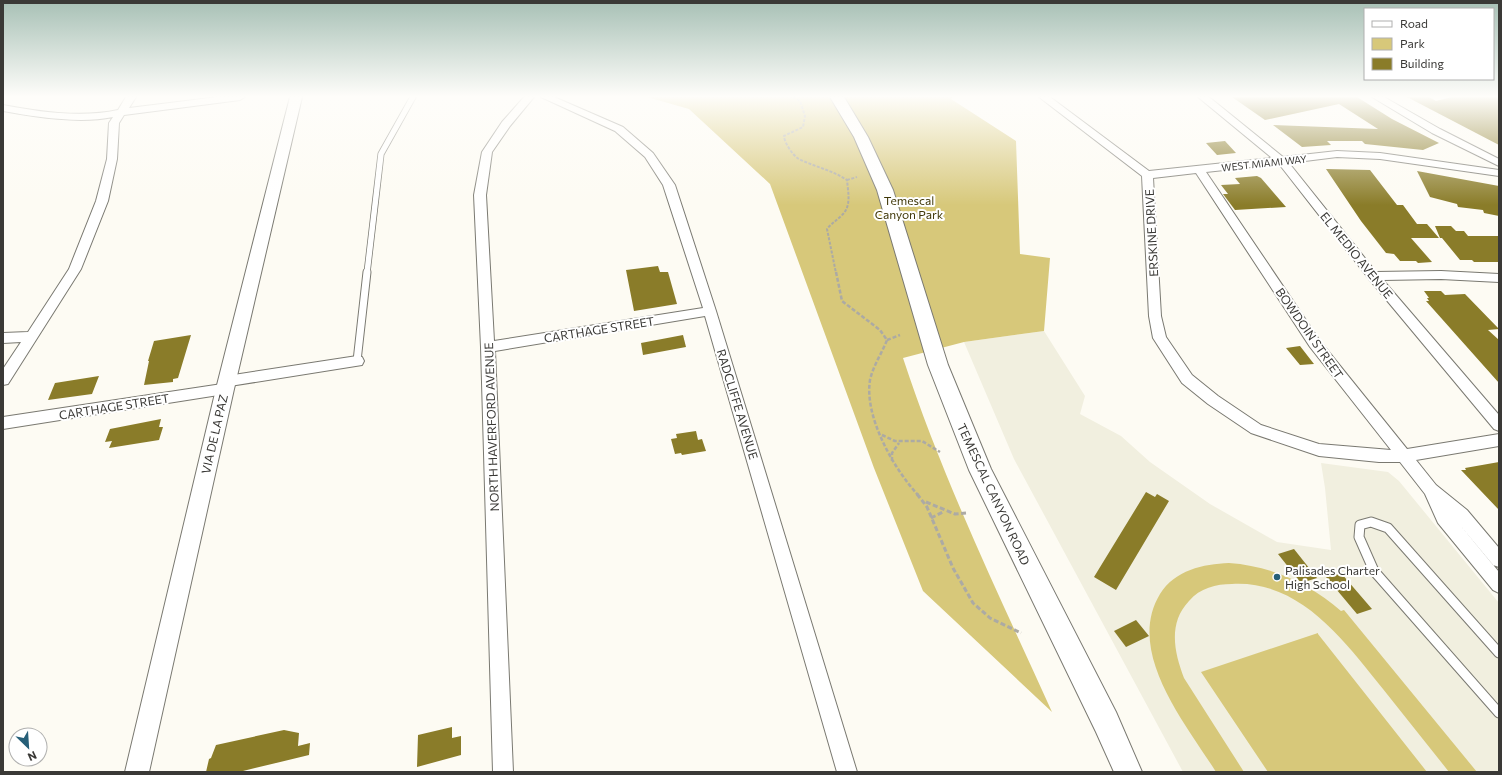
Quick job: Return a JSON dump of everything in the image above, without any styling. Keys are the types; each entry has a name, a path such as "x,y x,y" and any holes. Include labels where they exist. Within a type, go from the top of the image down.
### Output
{"main road":[{"name":"TEMESCAL CANYON ROAD","path":"859,133 885,190 938,365 980,470 1106,722 1128,772"}],"street":[{"path":"3,380 33,336 75,269 102,201 112,159 113,133"},
{"name":"VIA DE LA PAZ","path":"137,772 226,385 287,133"},
{"name":"NORTH HAVERFORD AVENUE","path":"500,133 487,152 480,195 488,347 503,772"},
{"name":"RADCLIFFE AVENUE","path":"624,133 649,155 669,185 710,310 847,772"},
{"name":"ERSKINE DRIVE","path":"1092,133 1147,175 1156,316 1160,338 1186,379 1213,400 1256,429 1319,450 1379,456 1404,456 1499,440"},
{"name":"EL MEDIO AVENUE","path":"1248,133 1282,161 1373,276 1499,425"},
{"path":"1440,133 1499,162"},
{"name":"WEST MIAMI WAY","path":"1147,175 1337,154 1380,156 1499,173"},
{"name":"BOWDOIN STREET","path":"1200,169 1315,344 1431,490 1461,515 1499,560"},
{"path":"1373,276 1441,275 1499,278"},
{"name":"CARTHAGE STREET","path":"488,347 710,310"},
{"path":"3,338 33,336"},
{"name":"CARTHAGE STREET","path":"3,423 357,361"},
{"name":"BOWDOIN STREET","path":"1431,490 1444,518 1499,584"}],"lane":[{"path":"357,361 381,154 392,133"},
{"path":"1499,653 1388,528 1371,522 1360,525 1359,537 1374,571 1499,713"}],"path":[{"path":"790,133 784,136 784,140 797,158 837,173 847,180 849,198 845,212 830,223 827,229 842,301 853,311 880,330 887,340"},
{"path":"847,180 857,177"},
{"path":"887,340 900,335"},
{"path":"887,340 884,350 875,364 870,382 870,402 892,461 904,479 926,502 930,509 931,518 966,594 980,610 1000,624 1021,633"},
{"path":"882,435 889,441 899,443 915,440 927,443 940,452"},
{"path":"892,461 892,453 899,443"},
{"path":"926,502 946,512 955,514 966,513"},
{"path":"931,518 936,514 946,512"}],"shaded area":[{"name":"Palisades Charter High School","path":"1044,331 1085,396 1080,414 1121,436 1150,462 1210,504 1277,542 1331,550 1321,463 1388,472 1399,481 1499,603 1499,772 1183,772 1014,459 964,342"}],"green space":[{"name":"Temescal Canyon Park","path":"715,133 1004,133 1016,141 1020,254 1050,258 1044,331 964,342 903,358 954,493 992,581 1052,712 923,591 874,468 770,184"},
{"path":"1229,563 1260,568 1289,578 1316,592 1341,611 1344,610 1477,772 1449,772 1353,652 1319,617 1300,603 1279,592 1257,585 1232,584 1220,585 1203,590 1193,597 1182,610 1178,619 1175,638 1180,668 1184,678 1244,772 1216,772 1176,710 1154,663 1150,640 1151,616 1160,594 1173,579 1190,570 1200,567"},
{"path":"1318,633 1427,772 1268,772 1201,672"}],"building":[{"path":"1284,133 1420,133 1439,143 1423,150 1365,144 1362,141 1327,141 1331,145 1302,147"},
{"path":"1476,133 1499,133 1499,145"},
{"path":"1225,141 1236,153 1217,155 1206,143"},
{"path":"1326,169 1370,170 1397,205 1403,205 1417,224 1427,224 1439,238 1411,238 1432,262 1418,263 1416,261 1400,261 1394,254 1386,253 1361,221"},
{"path":"1417,171 1499,186 1499,216 1484,213 1483,210 1458,207 1457,204 1430,197"},
{"path":"1257,176 1261,178 1286,207 1235,210 1223,194 1228,194 1221,185 1240,184 1235,178"},
{"path":"1435,226 1451,226 1456,231 1464,231 1468,236 1499,236 1499,262 1474,262 1472,260 1460,260 1442,238 1440,238"},
{"path":"658,266 660,272 668,272 677,304 634,311 626,270"},
{"path":"1424,291 1441,291 1445,295 1465,294 1499,329 1488,330 1499,340 1499,383 1426,301 1429,301 1427,298 1429,298"},
{"path":"191,335 178,378 173,379 173,382 144,385 148,361 154,341"},
{"path":"683,335 686,347 643,355 641,343"},
{"path":"1300,346 1314,364 1300,365 1286,348"},
{"path":"99,376 92,394 48,400 55,383"},
{"path":"161,419 159,427 163,427 159,440 109,448 112,441 105,442 110,429"},
{"path":"696,431 698,440 702,439 706,451 682,455 681,453 675,454 671,439 677,438 676,434"},
{"path":"1499,462 1499,510 1461,470"},
{"path":"1146,492 1155,497 1157,494 1169,501 1116,590 1094,577"},
{"path":"1294,549 1317,578 1301,583 1278,554"},
{"path":"1341,573 1372,609 1357,614 1326,577"},
{"path":"1136,620 1149,636 1126,647 1114,631"},
{"path":"452,727 452,738 461,736 461,755 417,767 418,735"},
{"path":"284,730 299,733 298,746 310,743 309,755 239,772 206,772 209,759 211,758 216,745"}],"place":[{"name":"Palisades Charter High School","path":"1277,577"}]}
